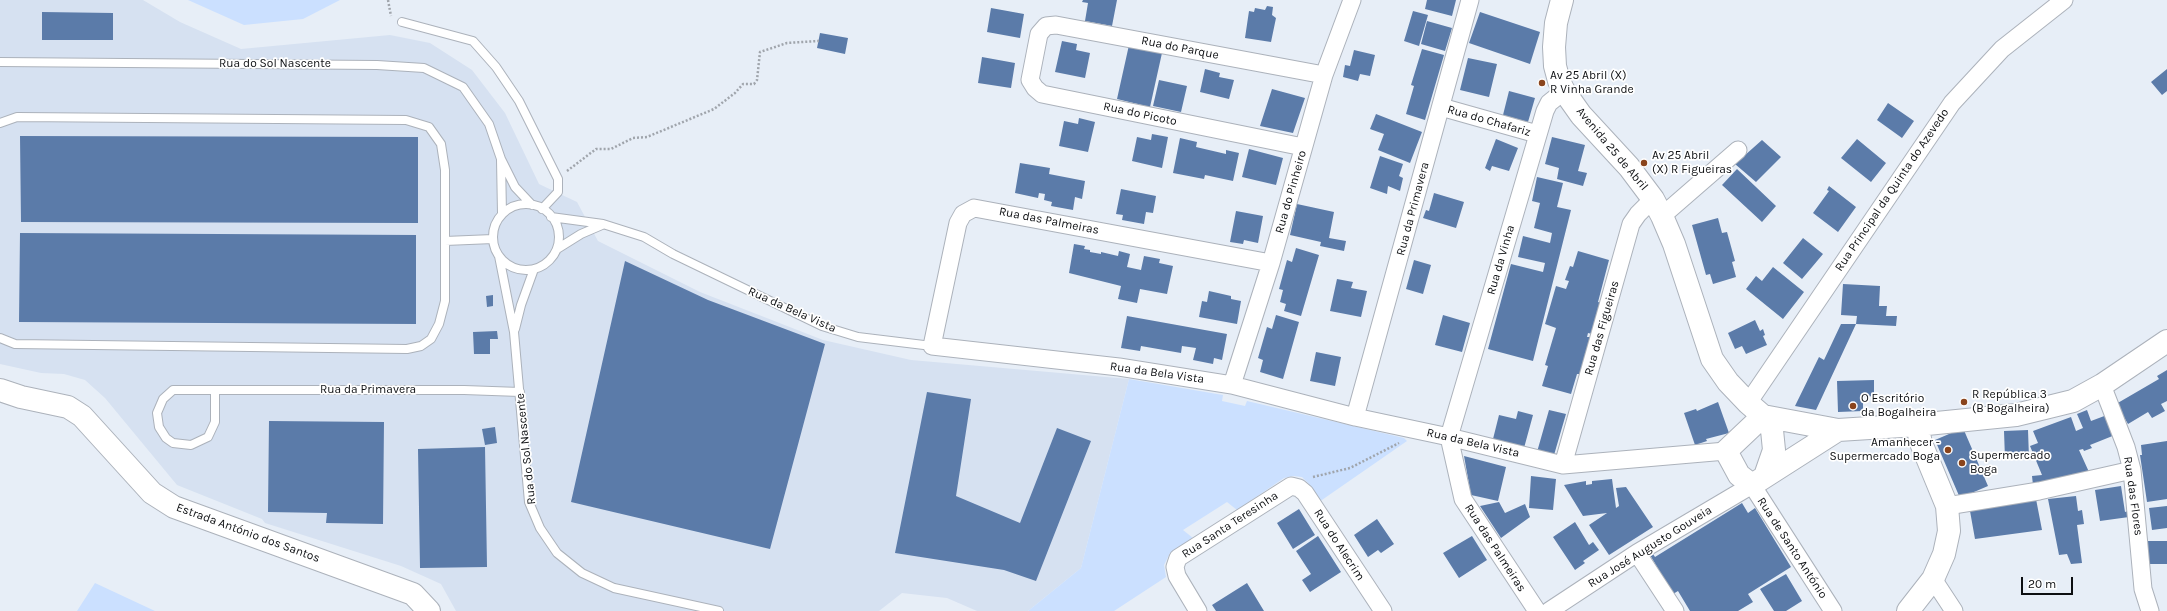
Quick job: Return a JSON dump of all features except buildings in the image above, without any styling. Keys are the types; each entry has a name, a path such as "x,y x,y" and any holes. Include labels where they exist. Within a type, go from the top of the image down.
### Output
{"street":[{"name":"Rua do Pinheiro","path":"1232,384 1271,263 1324,75 1352,0"},
{"name":"Rua da Primavera","path":"1355,417 1470,0"},
{"name":"Avenida 25 de Abril","path":"1562,0 1556,23 1554,48 1555,66 1564,91 1581,115 1629,166 1658,207 1674,244 1712,359 1728,382 1755,409 1772,430 1774,450 1758,480"},
{"name":"Rua Principal da Quinta do Azevedo","path":"1755,409 1952,103 2002,49 2064,0"},
{"name":"Rua do Parque","path":"1039,34 1046,26 1056,25 1324,75"},
{"name":"Rua do Picoto","path":"1039,34 1030,80 1035,88 1042,94 1303,147"},
{"name":"Rua da Vinha","path":"1449,437 1537,134 1549,103 1564,91"},
{"name":"Rua do Chafariz","path":"1441,107 1537,134"},
{"name":"Rua das Figueiras","path":"1564,465 1631,224 1638,214 1658,207 1738,150"},
{"name":"Rua das Palmeiras","path":"932,346 958,223 963,214 974,208 1271,263"},
{"path":"1838,430 1758,480 1739,475 1726,451 1755,409 1838,430 1917,425 2016,415 2073,401 2102,385 2167,341"},
{"name":"Rua da Bela Vista","path":"932,346 1119,367 1232,384 1355,417 1449,437 1564,465 1726,451"},
{"name":"Rua das Flores","path":"2102,385 2126,447 2132,470 2144,589 2150,611"},
{"name":"Estrada António dos Santos","path":"0,390 21,397 68,407 82,416 152,493 174,507 413,594 429,611"},
{"path":"1908,611 1933,579 1944,554 1949,531 1947,506 1921,443 1917,425"},
{"name":"Rua das Palmeiras","path":"1449,437 1463,499 1537,611"},
{"path":"1947,506 2039,491 2132,470"},
{"name":"Rua José Augusto Gouveia","path":"1549,611 1637,553 1758,480"},
{"name":"Rua de Santo António","path":"1758,480 1833,611"},
{"name":"Rua Santa Teresinha","path":"1198,611 1177,576 1175,567 1178,558 1295,487"},
{"name":"Rua do Alecrim","path":"1295,487 1310,501 1383,611"},
{"path":"1637,553 1675,611"},
{"path":"1933,579 1954,611"}],"lane":[{"path":"402,22 473,41 496,67 519,101 558,179 558,192 542,209"},
{"name":"Rua do Sol Nascente","path":"0,62 377,65 424,68 463,86 489,124 501,160"},
{"path":"0,123 17,117 406,120 429,127 441,144 445,170 443,309 439,324 431,339 421,346 408,349 15,344 0,338"},
{"path":"501,160 515,187 532,205"},
{"path":"501,160 502,214"},
{"path":"514,332 499,256 493,239 497,222 502,214 511,208 521,205 532,205 542,209 551,217 557,227 557,249"},
{"name":"Rua da Bela Vista","path":"551,217 603,224 644,237 673,254 822,326 858,337 932,346"},
{"path":"499,256 515,268 534,269 544,265 557,249 581,234 603,224"},
{"path":"445,240 493,239"},
{"path":"514,332 521,305 534,269"},
{"name":"Rua do Sol Nascente","path":"514,332 529,502 540,528 557,553 582,573 614,588 719,611"},
{"name":"Rua da Primavera","path":"215,390 215,422 208,437 191,445 173,443 166,438 159,427 157,413 163,399 173,390 215,390 464,390 520,392"}],"path":[{"path":"558,179 596,149 611,149 633,138 646,137 714,109 735,93 742,84 754,84 757,80 760,52 787,43 819,40"},
{"path":"1295,487 1308,478 1350,468 1379,455 1417,430"}],"shaded area":[{"path":"0,0 143,0 180,22 241,49 390,35 430,43 472,70 505,113 539,184 577,202 598,241 700,292 823,340 911,360 1129,379 1081,568 1028,611 977,611 947,598 902,593 879,611 456,611 441,584 401,566 265,523 262,519 177,485 105,398 85,380 64,374 41,373 0,364"},
{"path":"188,0 340,0 303,19 244,25"},
{"path":"1129,379 1223,395 1222,401 1245,406 1247,401 1404,438 1407,441 1319,502 1308,483 1302,477 1293,476 1284,478 1237,510 1227,502 1183,530 1193,538 1170,553 1164,565 1166,577 1114,611 1028,611 1081,568"},
{"path":"95,583 155,611 77,611"}],"place":[{"name":"Av 25 Abril (X) R Vinha Grande","path":"1542,83"},
{"name":"Av 25 Abril (X) R Figueiras","path":"1644,163"},
{"name":"R República 3 (B Bogalheira)","path":"1964,402"},
{"name":"O Escritório da Bogalheira","path":"1853,406"},
{"name":"Amanhecer - Supermercado Boga","path":"1948,450"},
{"name":"Supermercado Boga","path":"1962,463"}]}
